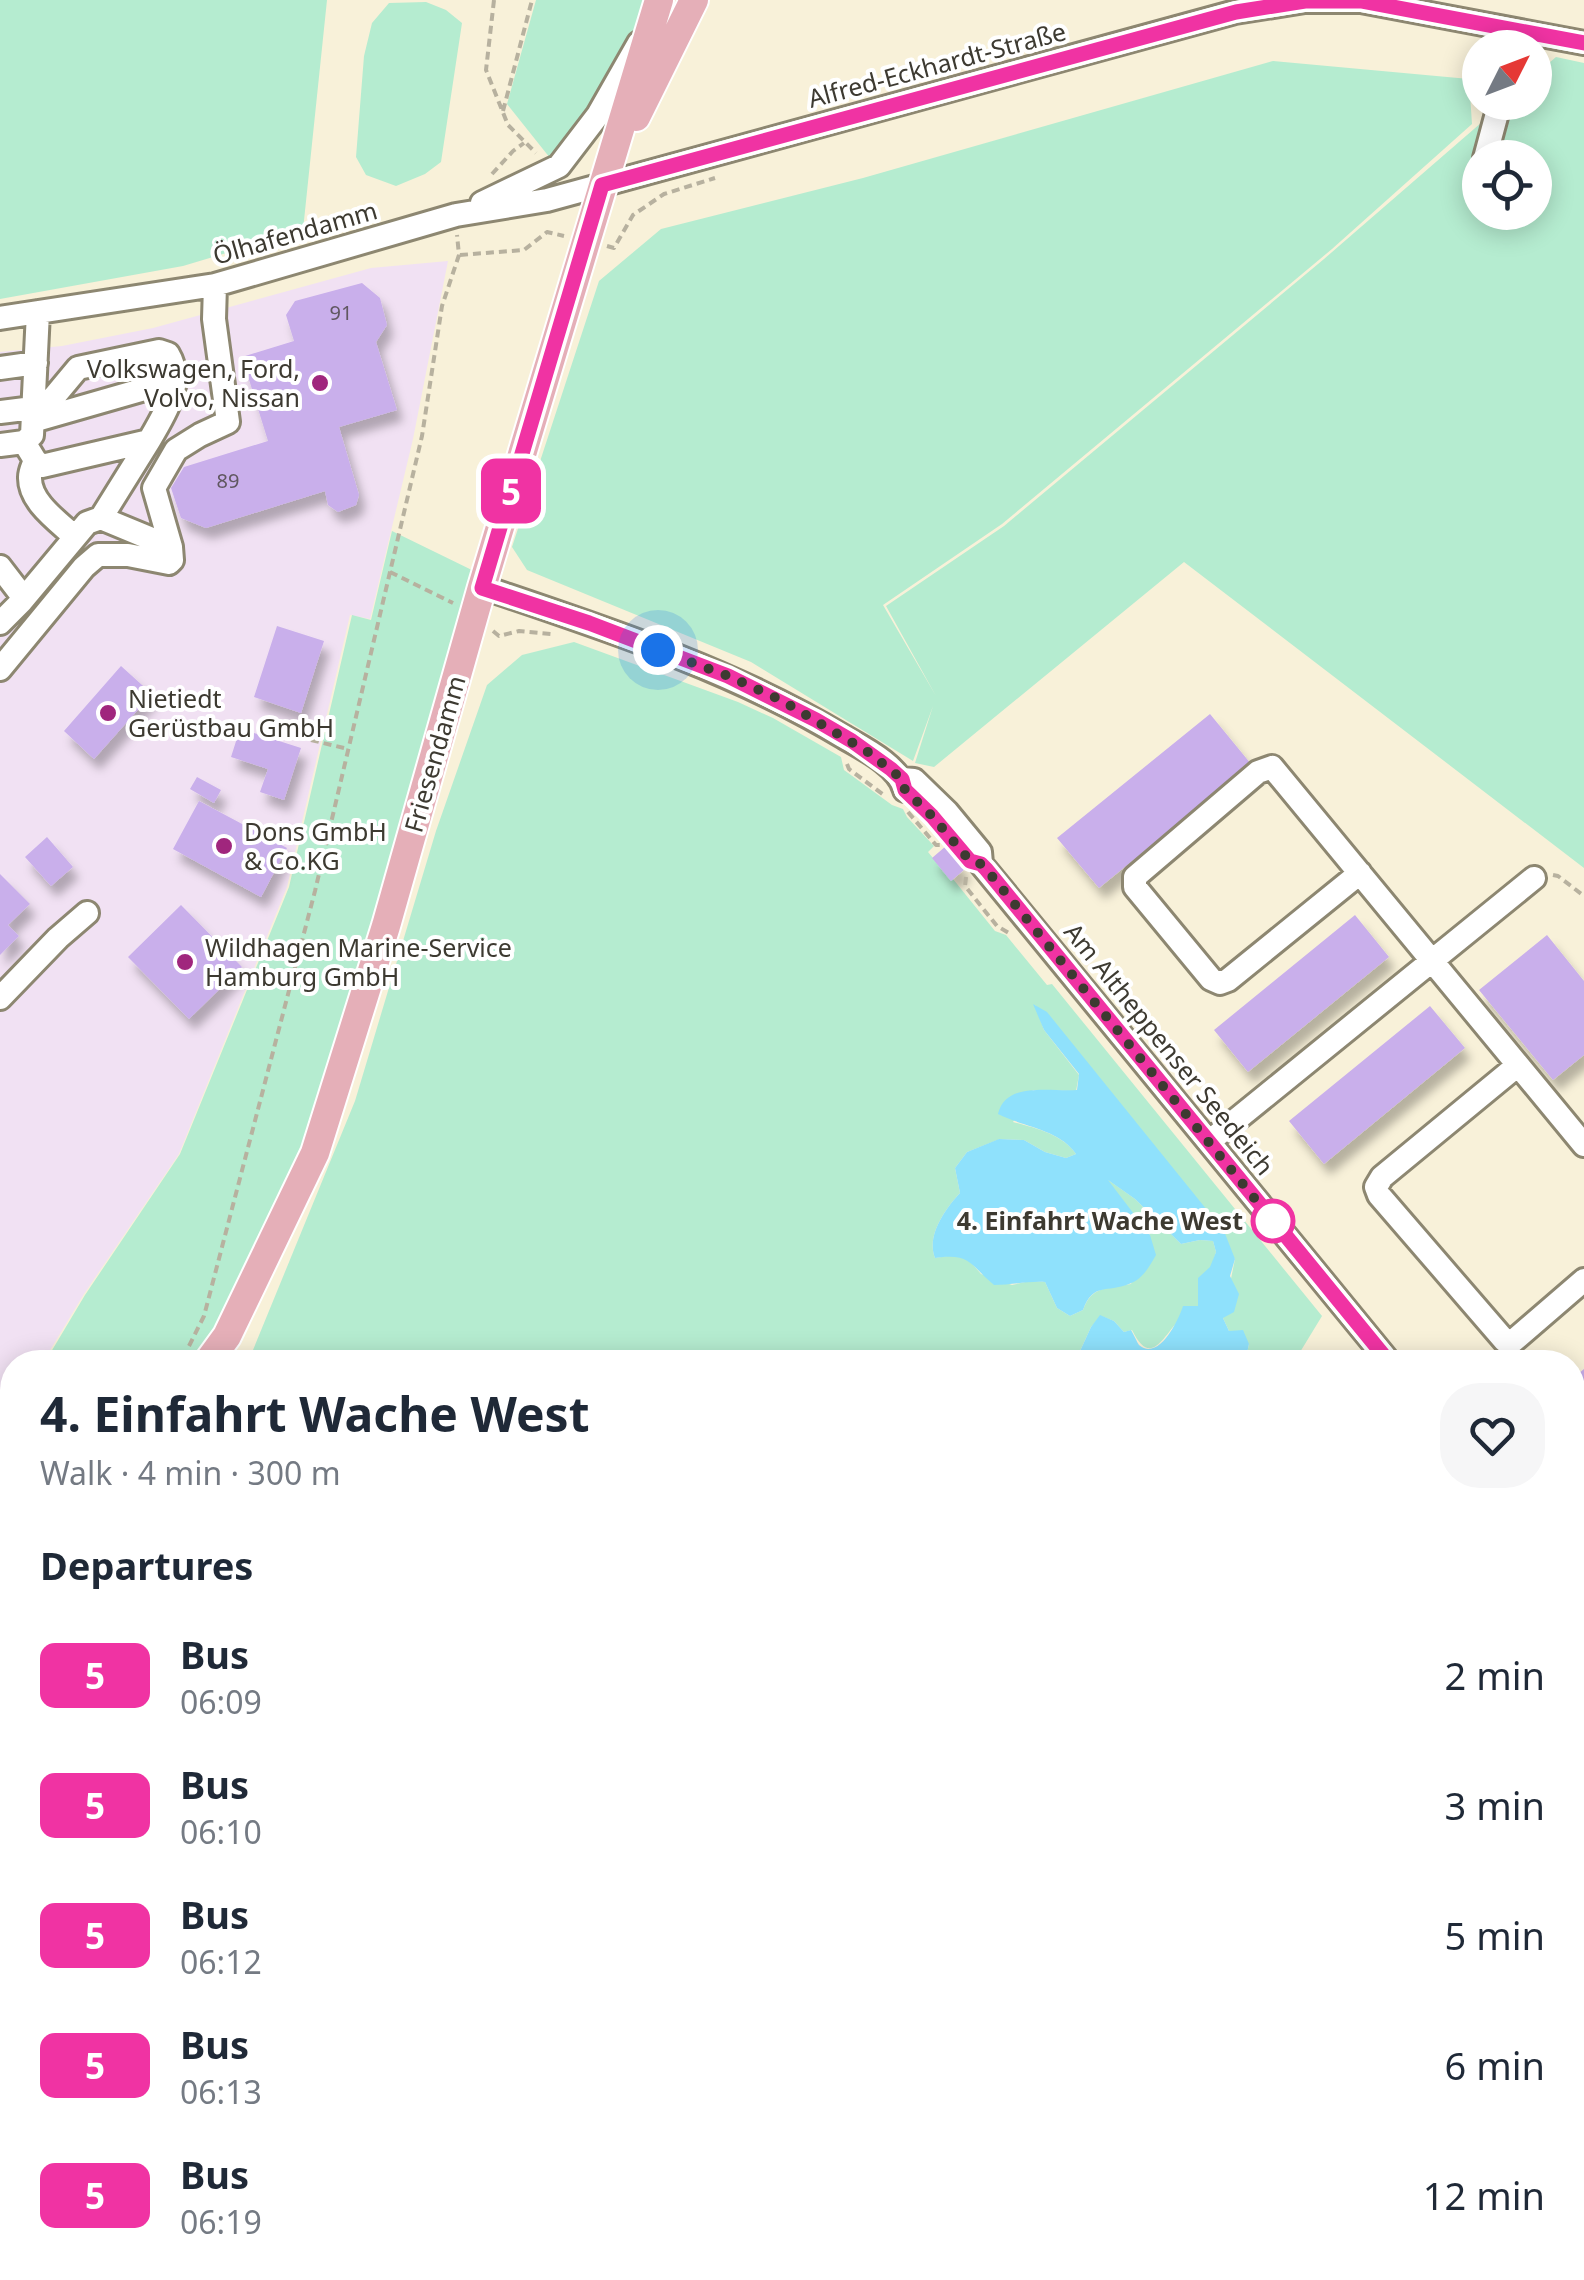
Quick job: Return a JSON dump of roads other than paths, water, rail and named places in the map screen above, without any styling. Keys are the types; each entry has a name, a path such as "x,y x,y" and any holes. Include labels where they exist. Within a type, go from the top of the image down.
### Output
{"main road":[{"name":"Friesendamm","path":"602,185 694,0"},
{"name":"Friesendamm","path":"208,1350 227,1336 315,1153 386,926 656,9"}],"street":[{"name":"Alfred-Eckhardt-Straße","path":"602,185 1236,12 1305,1 1361,1 1480,30"},
{"name":"Friesendamm","path":"456,215 559,166 598,114 656,9"},
{"name":"Alfred-Eckhardt-Straße","path":"1552,41 1584,42"},
{"name":"Ölhafendamm","path":"0,318 215,285 456,215 547,200 602,185"},
{"path":"0,669 84,567 98,556 169,563 174,556 154,488 176,450 228,422 214,320 215,285"},
{"path":"38,312 30,477 34,494 75,538"},
{"path":"0,623 87,523 102,518 170,402 176,380 174,364 168,354 160,351 78,368 31,433"},
{"path":"0,368 36,363"},
{"path":"0,445 176,380"},
{"path":"0,412 31,433 42,466 149,440"},
{"path":"102,518 171,547"},
{"path":"0,566 20,592 20,602"},
{"name":"Am Altheppenser Seedeich","path":"479,601 589,623 752,686 852,741 902,779 905,790 970,861 981,864 1379,1350"},
{"path":"1360,873 1220,983 1210,979 1135,887 1134,877 1258,772 1272,767 1360,873 1584,1145"},
{"path":"1210,1141 1534,878"},
{"path":"0,998 87,913"},
{"path":"1518,1065 1382,1177 1376,1187 1378,1195 1505,1341 1512,1342 1584,1280"}],"water":[{"path":"1033,1004 1047,1012 1224,1231 1235,1259 1230,1276 1239,1294 1234,1312 1223,1318 1229,1331 1243,1330 1248,1350 1080,1350 1100,1315 1114,1321 1124,1332 1131,1330 1139,1345 1146,1349 1161,1344 1183,1306 1198,1306 1198,1278 1210,1267 1216,1252 1213,1241 1181,1244 1135,1199 1108,1180 1150,1235 1156,1255 1138,1279 1096,1292 1083,1310 1070,1316 1057,1308 1045,1282 994,1285 963,1259 935,1258 935,1232 960,1193 955,1168 967,1152 999,1139 1024,1140 1066,1158 1076,1154 1060,1139 998,1114 1003,1104 1019,1092 1077,1090 1079,1074 1044,1030"}],"place":[{"name":"Volkswagen, Ford, Volvo, Nissan","path":"320,383"},
{"name":"Nietiedt Gerüstbau GmbH","path":"108,713"},
{"name":"Dons GmbH & Co.KG","path":"224,846"},
{"name":"Wildhagen Marine-Service Hamburg GmbH","path":"185,962"},
{"name":"4. Einfahrt Wache West","path":"1273,1221"}]}
